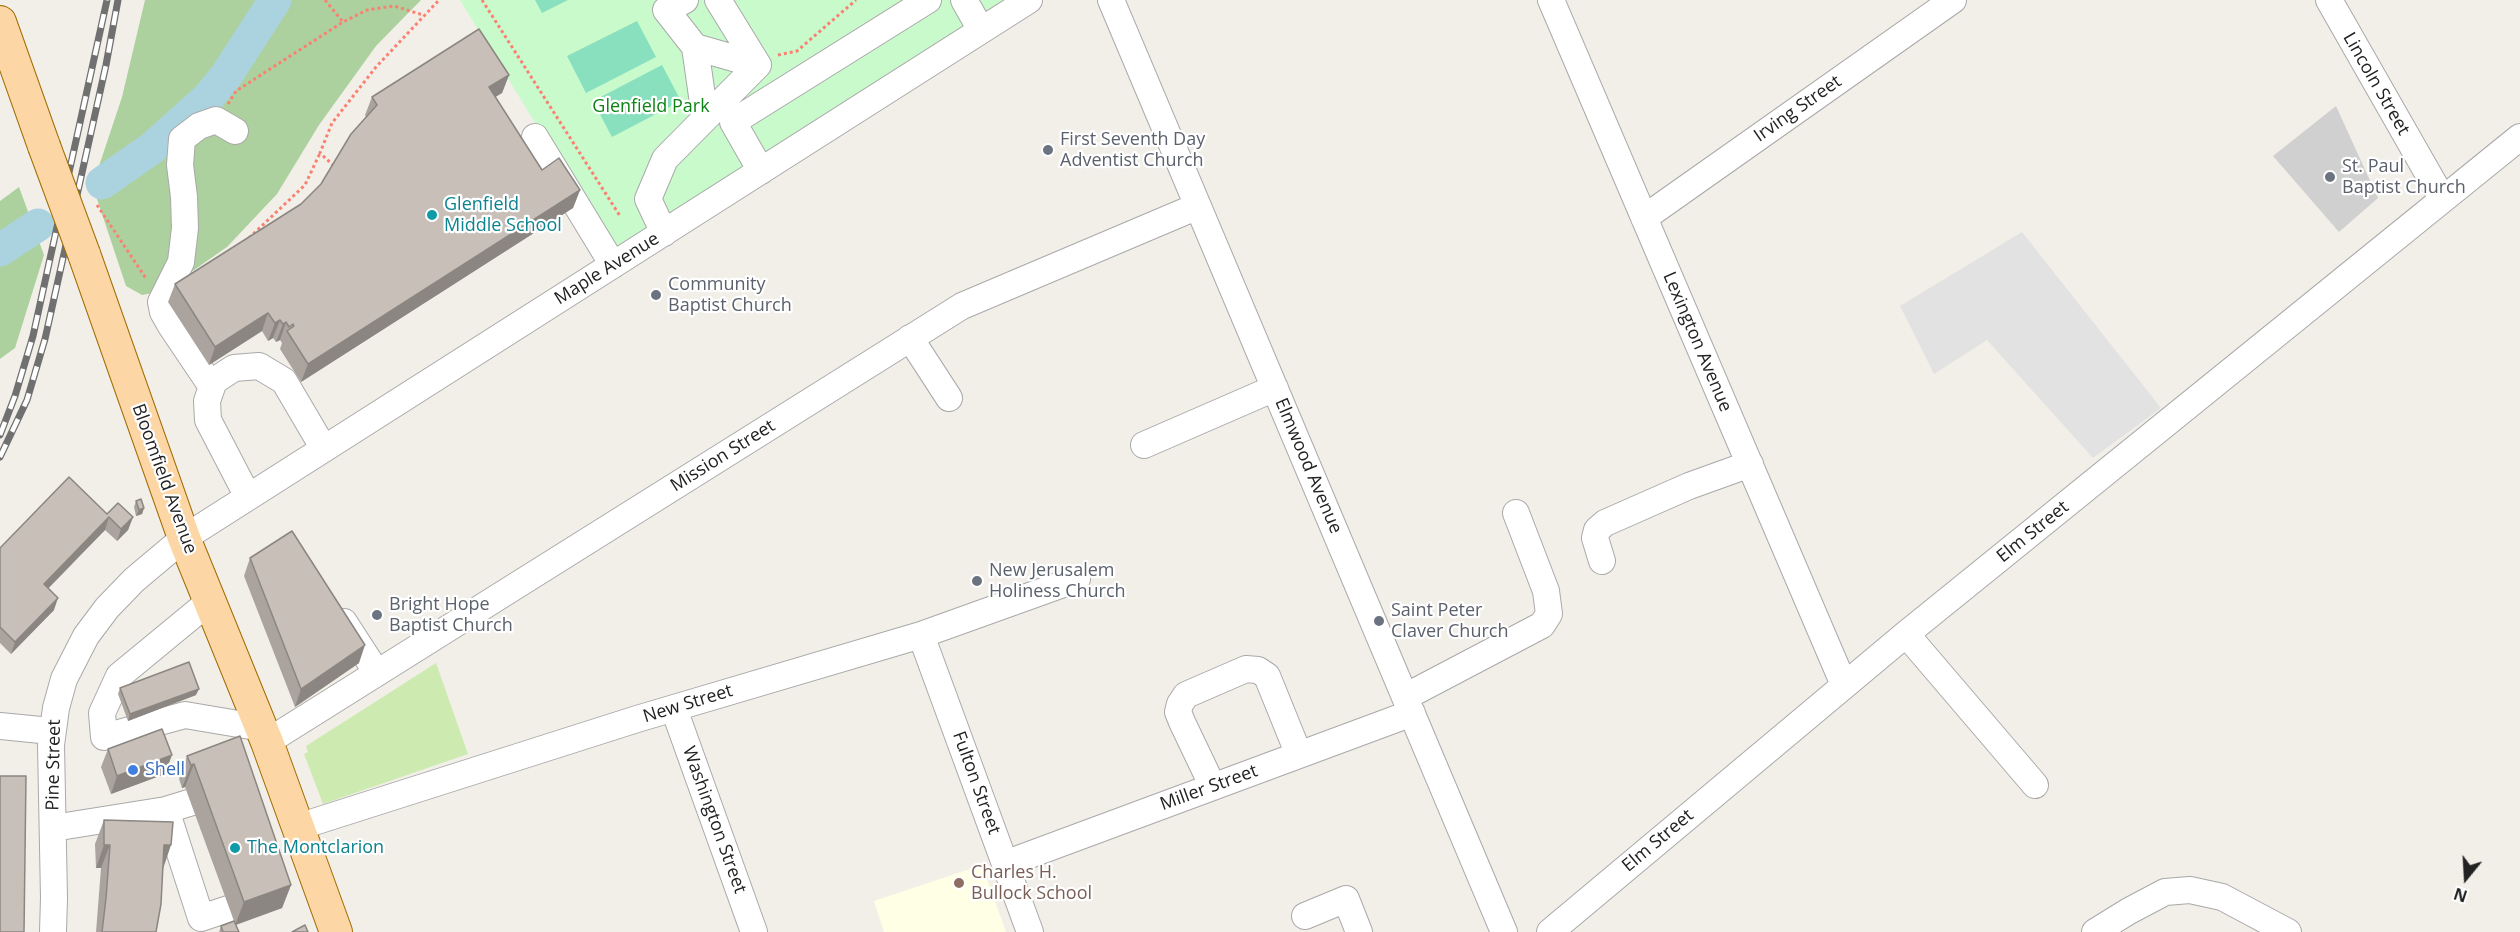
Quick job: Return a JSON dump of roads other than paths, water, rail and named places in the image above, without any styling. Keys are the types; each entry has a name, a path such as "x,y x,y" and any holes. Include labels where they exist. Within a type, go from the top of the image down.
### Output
{"main road":[{"name":"Bloomfield Avenue","path":"3,37 84,255 184,538 264,735 336,932"}],"street":[{"path":"685,0 666,10 695,46 705,117"},
{"path":"718,0 767,60"},
{"path":"761,171 733,123 928,0"},
{"path":"964,0 981,30"},
{"name":"Maple Avenue","path":"184,538 1029,0"},
{"name":"Elmwood Avenue","path":"1111,0 1504,932"},
{"name":"Lexington Avenue","path":"1551,0 1844,685"},
{"name":"Irving Street","path":"1644,218 1953,0"},
{"name":"Lincoln Street","path":"2329,0 2442,198"},
{"path":"695,46 767,60"},
{"path":"664,233 648,199 665,159 705,117 767,60"},
{"path":"212,387 171,326 163,312 161,302 181,262 185,228 180,165 182,139 199,126 226,126"},
{"path":"535,137 613,265"},
{"name":"Elm Street","path":"1550,932 1906,634 2520,137"},
{"name":"Mission Street","path":"264,735 377,673 962,306 1198,206"},
{"path":"910,338 949,398"},
{"path":"248,497 208,420 207,401 214,381 234,368 259,366 284,381 324,449"},
{"path":"1144,445 1275,388"},
{"path":"1602,561 1595,538 1597,530 1605,523 1689,486 1750,464"},
{"name":"Miller Street","path":"1005,864 1299,755 1408,705 1542,625 1549,614 1546,591 1516,513"},
{"name":"Pine Street","path":"53,932 51,731 64,679 96,622 134,580 184,538"},
{"name":"New Street","path":"298,827 674,709 921,635 1077,579"},
{"path":"210,601 119,676 102,713 104,737 185,715 264,735"},
{"path":"334,607 377,673"},
{"path":"1906,634 2035,785"},
{"name":"Fulton Street","path":"921,635 1030,932"},
{"path":"1213,787 1178,712 1180,704 1186,695 1246,669 1258,670 1266,676 1299,755"},
{"name":"Washington Street","path":"674,709 754,932"},
{"path":"0,726 51,731"},
{"path":"53,828 166,810 215,795 249,902 201,918 166,810"},
{"path":"2095,932 2165,892 2190,890 2222,897 2288,932"},
{"path":"1305,916 1346,899 1359,932"}],"waterway":[{"path":"102,183 152,148 207,99 226,76 275,0"},
{"path":"0,250 38,225"}],"railway":[{"path":"0,435 15,396 33,336 107,0"},
{"path":"0,457 27,400 45,339 106,65 118,0"}],"place":[{"name":"First Seventh Day Adventist Church","path":"1048,150"},
{"name":"St. Paul Baptist Church","path":"2330,177"},
{"name":"Glenfield Middle School","path":"432,215"},
{"name":"Community Baptist Church","path":"656,295"},
{"name":"New Jerusalem Holiness Church","path":"977,581"},
{"name":"Bright Hope Baptist Church","path":"377,615"},
{"name":"Saint Peter Claver Church","path":"1379,621"},
{"name":"Shell","path":"133,770"},
{"name":"The Montclarion","path":"235,848"},
{"name":"Charles H. Bullock School","path":"959,883"}],"park label":[{"name":"Glenfield Park","path":"651,107"}]}
